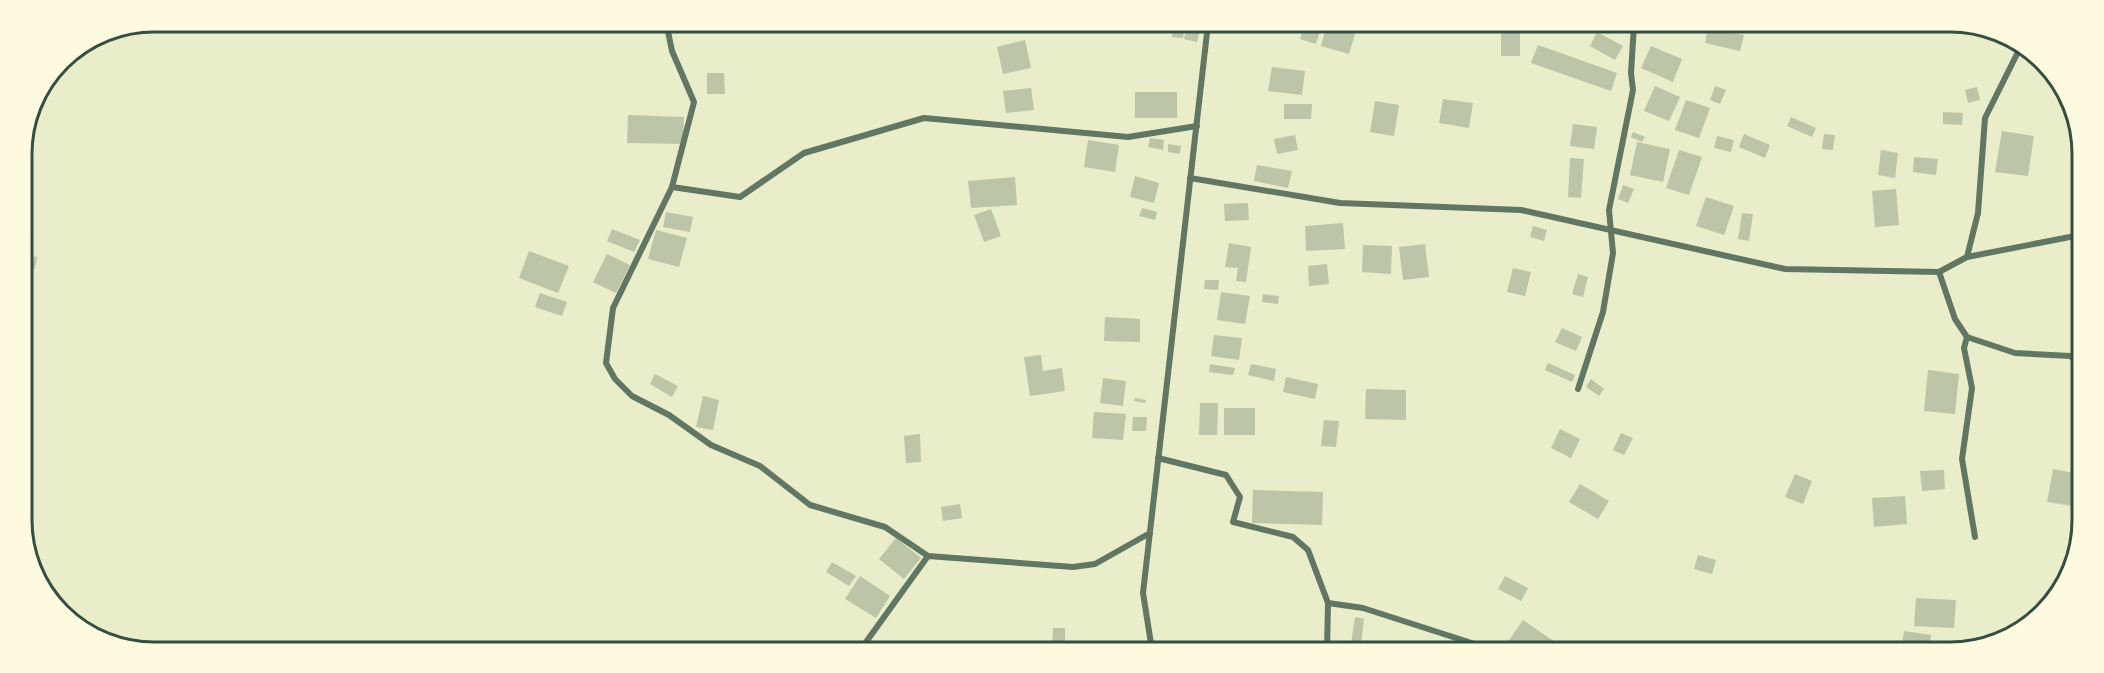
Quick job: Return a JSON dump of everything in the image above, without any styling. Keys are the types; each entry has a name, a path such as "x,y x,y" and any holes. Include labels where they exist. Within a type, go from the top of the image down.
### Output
{"street":[{"path":"668,32 672,51 694,102 672,188 614,308 606,363 615,380 632,396 669,415 711,445 760,466 810,505 885,527 928,556 1074,567 1095,564 1150,533"},
{"path":"1151,641 1143,593 1207,32"},
{"path":"1578,389 1603,312 1613,253 1609,231 1609,210 1633,90 1631,73 1634,32"},
{"path":"1967,257 1978,213 1985,118 2018,52"},
{"path":"672,188 740,197 804,153 924,118 1128,137 1197,126"},
{"path":"1190,178 1340,203 1521,210 1785,269 1940,272 1967,257 2072,237"},
{"path":"1940,272 1955,319 1967,337 2015,353 2072,357"},
{"path":"1967,337 1964,348 1972,388 1962,459 1975,537"},
{"path":"1158,458 1226,475 1240,497 1233,522 1293,537 1308,550 1328,603 1327,641"},
{"path":"866,642 928,556"},
{"path":"1328,603 1363,608 1466,641"}],"building":[{"path":"1172,32 1184,32 1183,38 1172,37"},
{"path":"1186,32 1199,32 1197,42 1184,39"},
{"path":"1302,32 1320,32 1316,44 1300,39"},
{"path":"1325,32 1356,32 1349,54 1321,46"},
{"path":"1501,32 1520,32 1520,56 1501,56"},
{"path":"1597,32 1623,46 1615,60 1590,46"},
{"path":"1707,32 1744,35 1740,51 1705,43"},
{"path":"1025,40 1031,68 1003,74 997,47"},
{"path":"1538,45 1617,73 1611,91 1531,63"},
{"path":"1651,46 1682,59 1673,82 1641,68"},
{"path":"1272,67 1305,71 1302,95 1268,91"},
{"path":"707,73 724,73 725,94 707,94"},
{"path":"1655,86 1680,97 1669,121 1644,111"},
{"path":"1715,86 1726,90 1720,104 1710,100"},
{"path":"1977,87 1980,100 1968,103 1965,90"},
{"path":"1031,88 1034,110 1006,113 1003,91"},
{"path":"1135,92 1177,92 1177,118 1135,118"},
{"path":"1443,99 1473,103 1469,128 1439,123"},
{"path":"1686,100 1710,108 1699,138 1675,130"},
{"path":"1375,101 1399,105 1394,136 1370,132"},
{"path":"1284,104 1312,104 1311,119 1284,119"},
{"path":"1943,112 1963,113 1962,125 1943,124"},
{"path":"628,115 684,117 683,144 627,143"},
{"path":"1791,117 1816,128 1812,137 1787,126"},
{"path":"1573,124 1597,127 1594,149 1570,146"},
{"path":"2002,131 2034,136 2028,176 1995,172"},
{"path":"1633,132 1645,137 1642,142 1631,137"},
{"path":"1744,134 1770,145 1765,158 1739,147"},
{"path":"1824,134 1835,135 1833,150 1822,149"},
{"path":"1295,135 1298,150 1277,154 1274,139"},
{"path":"1717,136 1734,140 1731,152 1714,148"},
{"path":"1150,138 1164,140 1163,150 1148,147"},
{"path":"1088,140 1119,145 1115,172 1084,167"},
{"path":"1637,142 1670,149 1663,182 1630,175"},
{"path":"1168,144 1181,146 1180,154 1168,152"},
{"path":"1679,150 1702,157 1689,195 1666,188"},
{"path":"1881,150 1898,153 1895,178 1878,175"},
{"path":"1914,157 1938,159 1936,175 1913,172"},
{"path":"1570,158 1584,159 1581,198 1568,197"},
{"path":"1257,165 1292,171 1288,188 1254,181"},
{"path":"1135,176 1159,183 1154,203 1130,197"},
{"path":"1015,177 1017,205 971,208 968,181"},
{"path":"1623,185 1634,189 1628,203 1618,199"},
{"path":"1896,189 1899,225 1875,227 1872,191"},
{"path":"1706,197 1734,206 1724,235 1696,226"},
{"path":"1248,203 1249,220 1225,221 1224,204"},
{"path":"1142,208 1157,212 1155,220 1139,216"},
{"path":"991,209 1001,236 984,242 974,215"},
{"path":"666,212 693,217 690,232 663,227"},
{"path":"1742,213 1753,214 1749,241 1738,239"},
{"path":"1343,223 1345,249 1306,251 1305,226"},
{"path":"1533,226 1547,230 1544,241 1530,237"},
{"path":"612,229 640,240 634,252 607,241"},
{"path":"656,230 687,238 679,267 648,259"},
{"path":"1229,243 1251,247 1246,282 1236,281 1238,268 1225,267"},
{"path":"1425,244 1429,277 1403,280 1399,247"},
{"path":"1363,245 1392,246 1391,274 1362,272"},
{"path":"529,251 569,266 558,293 519,278"},
{"path":"607,254 630,265 616,293 593,282"},
{"path":"32,256 37,257 35,269 32,269"},
{"path":"1327,264 1329,284 1309,286 1308,266"},
{"path":"1513,268 1531,272 1525,296 1507,292"},
{"path":"1578,274 1588,277 1583,297 1572,294"},
{"path":"1205,280 1219,280 1218,290 1204,289"},
{"path":"1221,292 1250,296 1245,324 1217,320"},
{"path":"540,293 567,302 562,316 535,307"},
{"path":"1263,294 1279,296 1278,304 1262,302"},
{"path":"1105,317 1140,319 1140,342 1104,341"},
{"path":"1562,328 1582,337 1576,351 1555,342"},
{"path":"1214,335 1242,338 1239,360 1211,356"},
{"path":"1041,355 1043,371 1062,368 1065,391 1030,396 1024,357"},
{"path":"1548,363 1575,375 1572,382 1545,370"},
{"path":"1210,364 1235,368 1233,375 1209,372"},
{"path":"1251,364 1276,369 1274,381 1248,375"},
{"path":"1928,370 1959,374 1955,414 1924,411"},
{"path":"655,374 678,386 672,397 650,384"},
{"path":"1286,377 1318,384 1315,399 1283,392"},
{"path":"1103,378 1126,381 1123,406 1100,403"},
{"path":"1591,379 1604,389 1599,396 1586,387"},
{"path":"1366,389 1406,390 1406,420 1365,419"},
{"path":"703,396 719,400 713,430 696,427"},
{"path":"1135,398 1146,400 1145,403 1134,401"},
{"path":"1200,403 1218,403 1217,435 1199,435"},
{"path":"1224,408 1255,408 1255,435 1224,435"},
{"path":"1094,412 1126,414 1123,440 1092,438"},
{"path":"1133,417 1147,417 1146,431 1132,431"},
{"path":"1324,420 1339,421 1336,447 1321,446"},
{"path":"1560,429 1580,439 1571,458 1551,448"},
{"path":"1621,433 1633,438 1624,455 1613,450"},
{"path":"920,434 921,462 906,463 904,436"},
{"path":"2053,469 2072,473 2072,506 2047,502"},
{"path":"1944,470 1945,489 1922,491 1920,471"},
{"path":"1795,474 1812,481 1803,504 1785,497"},
{"path":"1580,484 1609,501 1598,519 1569,502"},
{"path":"1253,490 1323,492 1322,525 1252,523"},
{"path":"1905,496 1907,524 1874,527 1872,498"},
{"path":"960,504 962,518 943,521 941,507"},
{"path":"896,538 921,558 904,579 879,559"},
{"path":"1698,555 1716,560 1712,574 1694,569"},
{"path":"832,562 856,576 849,586 826,572"},
{"path":"860,576 890,596 876,618 845,599"},
{"path":"1505,576 1528,588 1521,601 1498,589"},
{"path":"1916,598 1956,600 1954,628 1914,626"},
{"path":"1355,617 1364,619 1361,641 1351,641"},
{"path":"1523,620 1554,641 1508,641"},
{"path":"1053,628 1065,628 1065,641 1052,642"},
{"path":"1904,631 1931,635 1930,641 1903,641"}]}
